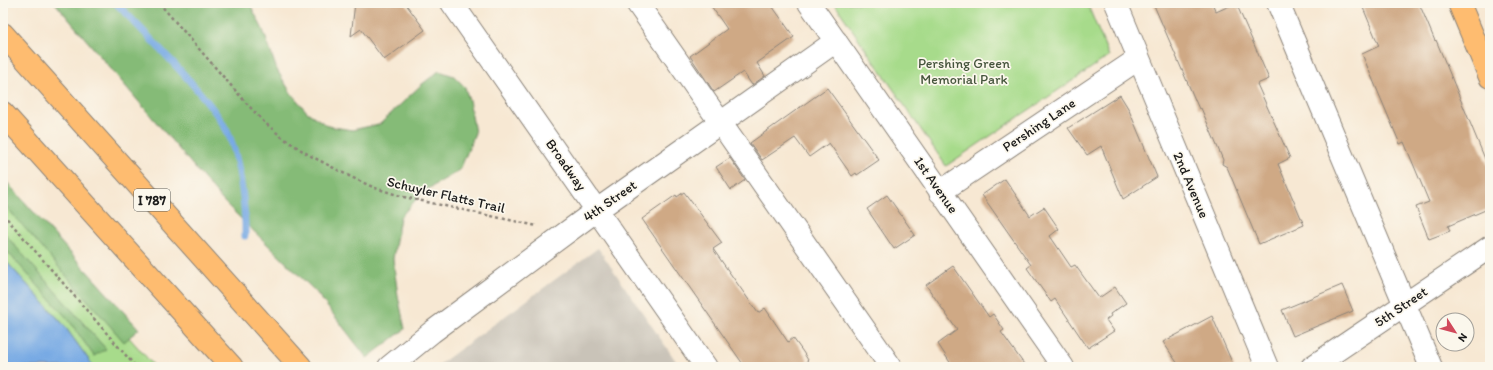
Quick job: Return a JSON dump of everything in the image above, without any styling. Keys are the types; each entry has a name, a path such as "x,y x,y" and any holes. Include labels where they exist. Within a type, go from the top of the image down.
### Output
{"main road":[{"path":"1459,3 1490,78"},
{"name":"I 787","path":"3,34 301,367"},
{"path":"3,112 232,367"}],"street":[{"name":"Broadway","path":"452,3 706,367"},
{"path":"637,3 891,367"},
{"name":"1st Avenue","path":"809,3 1058,365"},
{"name":"2nd Avenue","path":"1116,3 1267,367"},
{"path":"1278,3 1430,367"},
{"name":"4th Street","path":"389,367 432,332 557,239 836,42"},
{"name":"Pershing Lane","path":"940,192 1138,59"},
{"name":"5th Street","path":"1312,367 1490,247"}],"path":[{"name":"Schuyler Flatts Trail","path":"159,3 248,105 283,138 302,151 376,188 404,197 540,226 546,229 557,239"},
{"path":"3,214 136,367"}],"shaded area":[{"path":"598,248 680,367 436,367"}],"green space":[{"path":"55,3 247,3 251,6 263,30 277,70 291,93 307,112 328,126 352,130 380,124 421,85 439,71 454,76 465,87 470,104 475,133 460,170 423,192 400,217 393,259 398,296 405,329 367,358 316,292 223,201"},
{"name":"Pershing Green Memorial Park","path":"834,3 1087,3 1109,56 946,166"},
{"path":"3,178 139,329 124,342 3,203"},
{"path":"3,194 155,367 94,367 63,324 3,258"},
{"path":"3,232 106,349 94,356 68,319 3,247"}],"water":[{"path":"3,258 63,324 94,367 3,367"}],"building":[{"path":"355,3 405,3 425,30 384,60 361,29 351,36"},
{"path":"709,3 770,3 794,37 757,63 765,76 752,85 743,72 714,92 690,56 727,29"},
{"path":"1153,3 1212,3 1216,12 1236,3 1269,79 1257,84 1290,158 1278,164 1304,225 1259,244 1227,167 1222,164 1223,160 1201,108 1199,109"},
{"path":"1361,3 1419,3 1435,41 1436,40 1490,171 1490,208 1448,226 1450,231 1429,239 1416,207 1429,202 1404,142 1400,144 1362,54 1379,46"},
{"path":"827,88 879,160 857,175 856,173 852,176 829,143 809,157 795,138 762,160 750,143"},
{"path":"1120,95 1128,108 1157,177 1123,199 1101,146 1087,155 1068,128"},
{"path":"730,158 745,180 731,190 716,167"},
{"path":"1005,179 1030,216 1044,207 1059,229 1050,236 1071,267 1075,265 1099,298 1115,287 1126,303 1110,314 1111,316 1106,320 1114,331 1088,348 1055,299 1051,302 1027,268 1031,265 982,195"},
{"path":"684,192 722,243 713,249 758,313 765,308 788,342 793,338 803,352 808,360 800,367 745,367 642,219 676,195 677,197"},
{"path":"887,195 915,235 894,249 867,209"},
{"path":"953,266 989,317 993,314 1004,330 1001,332 1026,367 953,367 938,344 957,330 926,285"},
{"path":"1342,285 1353,311 1293,336 1282,310"},
{"path":"1212,316 1234,367 1180,367 1163,342"}],"waterway":[{"path":"116,3 161,49 192,84 213,109 226,129 235,152 241,181 245,236"}]}
